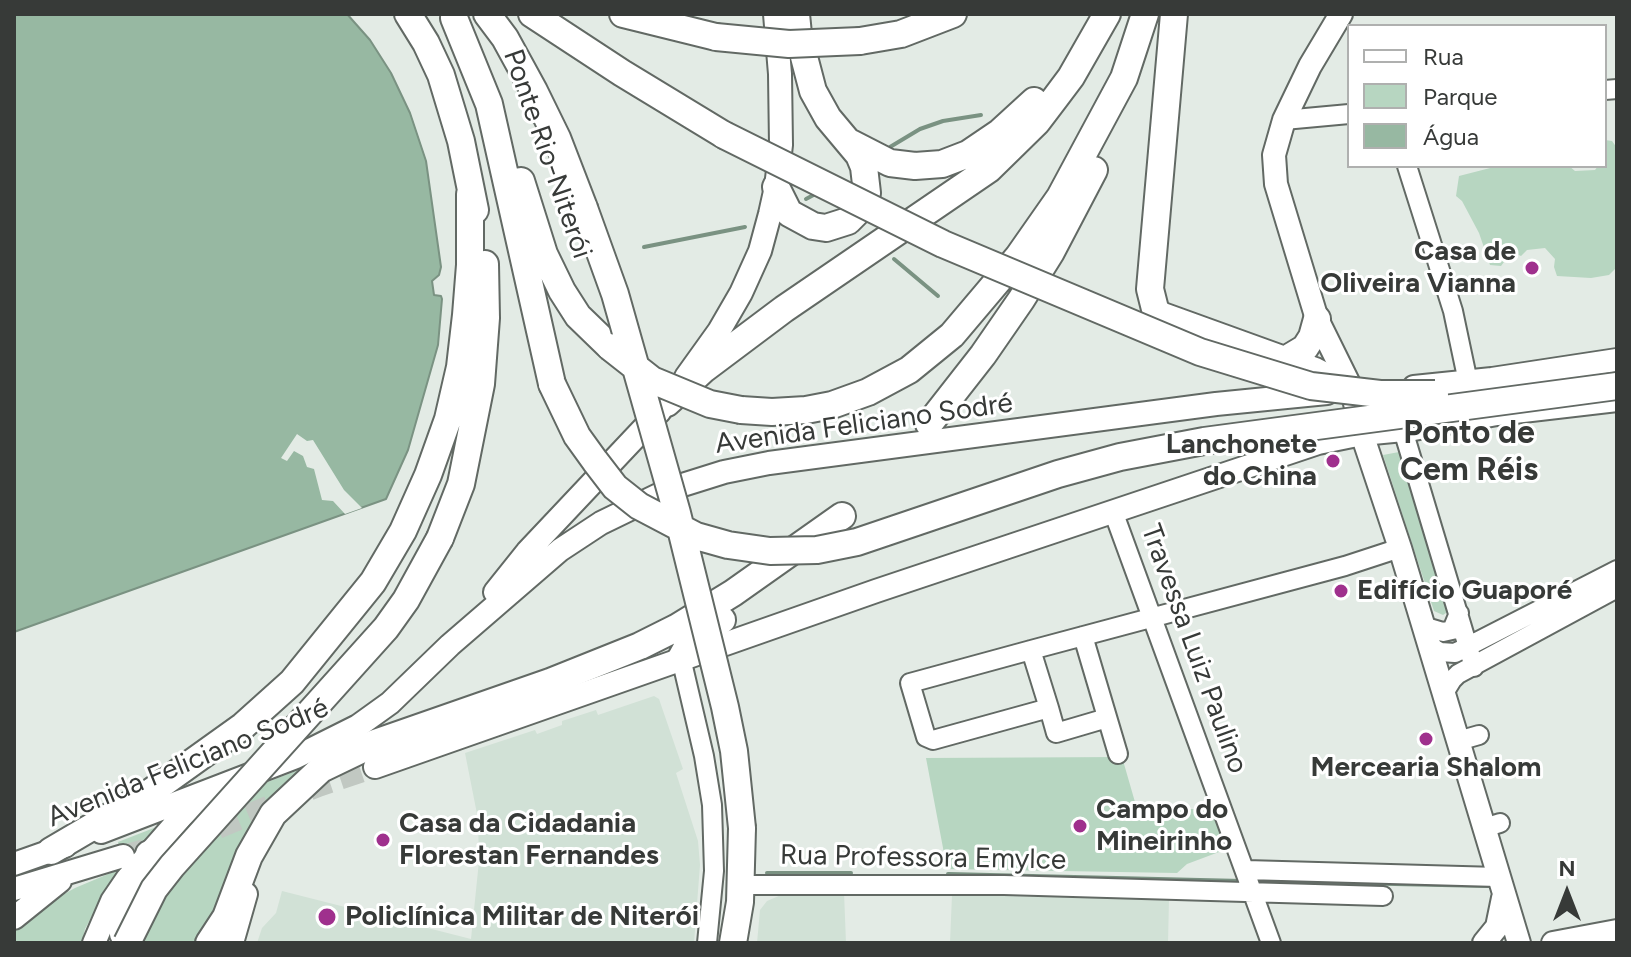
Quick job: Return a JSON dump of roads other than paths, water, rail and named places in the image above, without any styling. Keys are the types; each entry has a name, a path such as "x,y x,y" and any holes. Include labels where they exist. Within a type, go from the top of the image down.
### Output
{"highway":[{"path":"128,943 137,918 172,866 386,628 406,600 440,538 461,484 481,384 486,318 482,236 470,194 461,141 441,75 408,14"},
{"path":"487,14 505,38 534,91 557,138 584,208 619,309 677,513 734,751 742,828 740,902 733,943"},
{"path":"532,14 724,135 857,203 1021,279 1200,352 1311,386 1411,395 1617,374"},
{"path":"623,14 716,37 789,44 860,41 901,34 953,14"},
{"path":"776,187 789,213 798,220 826,228 848,221 863,206 867,182 859,155 828,118 813,91 796,14"},
{"path":"667,403 739,341 989,169 1037,122 1071,77 1107,14"},
{"path":"929,424 983,355 1051,252 1108,137 1145,14"},
{"path":"1174,14 1151,300 1160,315 1315,371 1352,390"},
{"path":"452,16 489,104 552,384 577,436 615,487 639,506 696,536 728,545 770,551 817,550 857,542 1058,474 1120,457 1204,441 1616,400"},
{"name":"Ponte Rio-Niterói","path":"452,16 478,51 484,65 544,254 578,316 610,347 652,380 710,404 741,410 772,412 832,405 868,392 909,370 952,335 1018,257 1060,197 1124,78"},
{"path":"848,141 890,163 915,166 942,164 968,154 1014,121 1089,47"},
{"path":"51,851 148,794 243,726 292,682 373,582 403,531 448,419 460,367 466,315 470,194"},
{"path":"1285,360 1305,348 1317,319"},
{"path":"209,943 226,917 249,856 260,837 281,804 309,778 335,761 375,743 550,682 640,646 733,593 842,516 686,649 681,658"},
{"path":"128,943 122,924 125,911 145,874 149,854"}],"main road":[{"path":"450,645 527,552 667,403 719,331 741,293 760,251 776,187 781,145 775,14"},
{"path":"1341,14 1310,66 1284,120 1274,155 1276,184 1317,319 1352,390 1362,434 1444,693 1468,738 1492,825 1501,885 1519,943"},
{"path":"1301,395 1312,383 1315,371 1317,319"},
{"name":"Avenida Feliciano Sodré","path":"14,864 312,750 358,726 390,703 450,645 560,550 625,510 673,488 724,472 823,456 1301,395 1468,382 1617,360"},
{"path":"1492,379 1475,387 1473,399 1479,408 1497,414"},
{"path":"375,767 574,699 718,645 1318,443 1497,414 1616,400"},
{"path":"94,943 112,901 127,879 182,816 212,788"},
{"path":"232,943 260,837"},
{"path":"14,889 123,856"},
{"path":"14,918 70,872"},
{"path":"1484,943 1497,927 1501,885"},
{"path":"1553,943 1617,931"}],"street":[{"path":"1284,120 1347,114"},
{"path":"1408,168 1443,273 1468,382"},
{"path":"1403,430 1474,667"},
{"name":"Travessa Luiz Paulino","path":"1113,511 1271,943"},
{"path":"1049,708 933,740 926,737 910,683 1345,566 1400,548"},
{"path":"1459,613 1452,630 1434,631 1426,636 1448,654 1468,647 1617,570"},
{"path":"1444,693 1452,680 1617,588"},
{"path":"1083,636 1118,754"},
{"path":"718,645 749,781 753,846 746,943"},
{"path":"1031,650 1056,733 1107,718"},
{"path":"681,658 712,805 714,871 707,943"},
{"path":"1246,870 1501,885"},
{"name":"Rua Professora Emylce","path":"751,885 1004,885 1383,896"}],"water":[{"path":"14,14 347,14 370,40 391,73 410,113 426,161 441,267 439,275 432,281 434,295 442,299 438,345 408,450 386,499 14,632"}],"waterway":[{"path":"890,147 920,129 943,121 981,115"},
{"path":"806,199 819,192"},
{"path":"644,247 745,227"},
{"path":"894,259 938,296"},
{"path":"767,873 851,873"},
{"path":"948,874 1242,881"},
{"path":"1255,881 1488,886"}],"tunnel":[{"path":"123,856 208,832 318,786 375,767"}],"place":[{"name":"Casa de Oliveira Vianna","path":"1532,268"},
{"name":"Lanchonete do China","path":"1333,461"},
{"name":"Edifício Guaporé","path":"1341,591"},
{"name":"Mercearia Shalom","path":"1426,739"},
{"name":"Campo do Mineirinho","path":"1080,826"},
{"name":"Casa da Cidadania Florestan Fernandes","path":"383,840"},
{"name":"Policlínica Militar de Niterói","path":"327,917"}],"district":[{"name":"Ponto de Cem Réis","path":"1469,452"}]}
